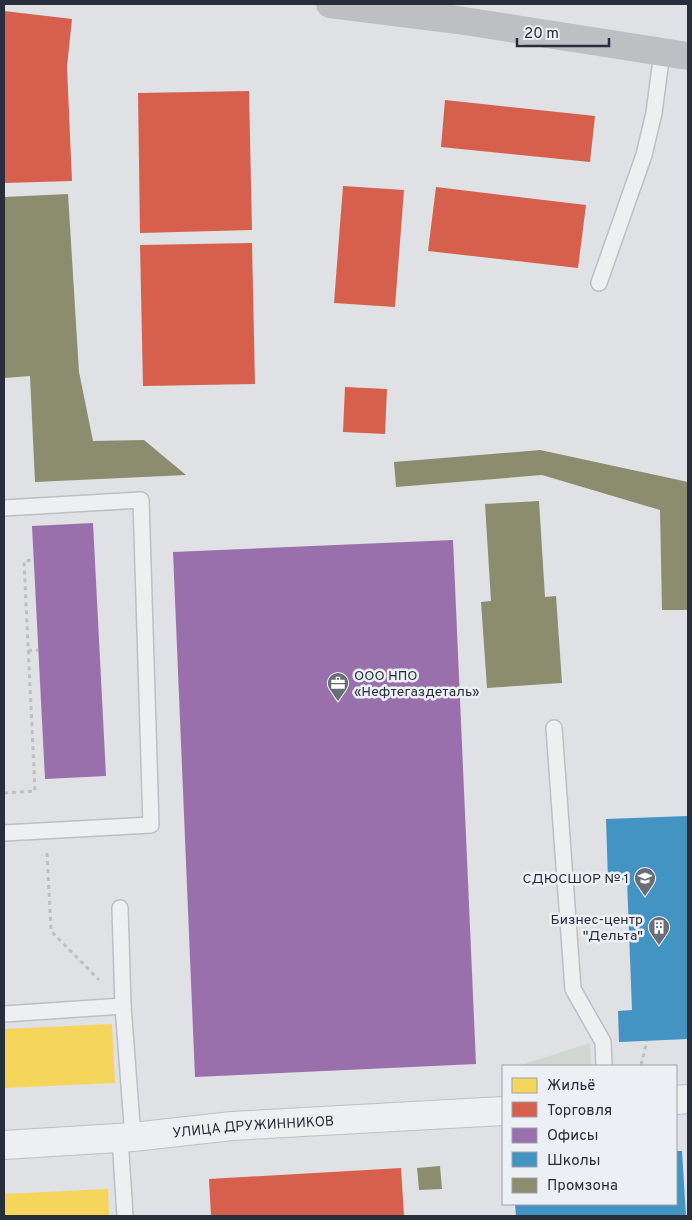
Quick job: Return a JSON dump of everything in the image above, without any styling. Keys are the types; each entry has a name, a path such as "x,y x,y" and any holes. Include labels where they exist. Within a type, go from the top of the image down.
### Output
{"street":[{"path":"330,4 458,20 675,54"},
{"name":"УЛИЦА ДРУЖИННИКОВ","path":"4,1144 126,1138 232,1126 502,1110"}],"lane":[{"path":"599,283 644,155 654,114 675,54"},
{"path":"4,508 141,500 152,825 4,833"},
{"path":"554,728 574,989 603,1042 604,1065"},
{"path":"120,908 126,1138 125,1216"},
{"path":"4,1014 123,1006"}],"path":[{"path":"4,793 35,791 24,561 33,560"},
{"path":"28,651 38,650"},
{"path":"46,830 51,931 123,1006"},
{"path":"641,1065 647,1041"}],"shaded area":[{"path":"590,1043 591,1065 521,1065"}],"building: Жильё":[{"path":"112,1024 115,1083 4,1088 4,1029"},
{"path":"108,1189 109,1216 4,1216 4,1194"}],"building: Торговля":[{"path":"4,11 72,19 67,67 72,181 4,183"},
{"path":"249,91 252,230 140,233 138,93"},
{"path":"445,100 595,116 590,162 441,147"},
{"path":"343,186 404,190 395,307 334,303"},
{"path":"436,187 586,205 578,268 428,251"},
{"path":"252,243 255,384 143,386 140,245"},
{"path":"345,387 387,389 385,434 343,432"},
{"path":"401,1168 404,1216 211,1216 209,1179"}],"building: Офисы":[{"path":"93,523 106,776 45,779 32,526"},
{"path":"453,540 476,1064 195,1077 173,552"}],"building: Школы":[{"name":"Бизнес-центр \"Дельта\"","path":"688,816 688,1039 619,1042 618,1011 632,1010 627,880 608,881 606,819"},
{"path":"677,1151 682,1151 686,1216 516,1216 515,1205 677,1205"}],"building: Промзона":[{"path":"68,194 79,372 93,441 144,440 186,475 35,482 30,376 4,378 4,197"},
{"path":"540,450 688,482 688,610 662,610 660,510 542,475 396,487 394,462"},
{"path":"539,501 545,597 556,596 562,683 487,688 481,602 491,601 485,504"},
{"path":"440,1166 442,1189 419,1190 417,1168"}],"place":[{"name":"ООО НПО «Нефтегаздеталь»","path":"338,702"},
{"name":"СДЮСШОР № 1","path":"645,897"},
{"name":"Бизнес-центр \"Дельта\"","path":"659,946"}]}
